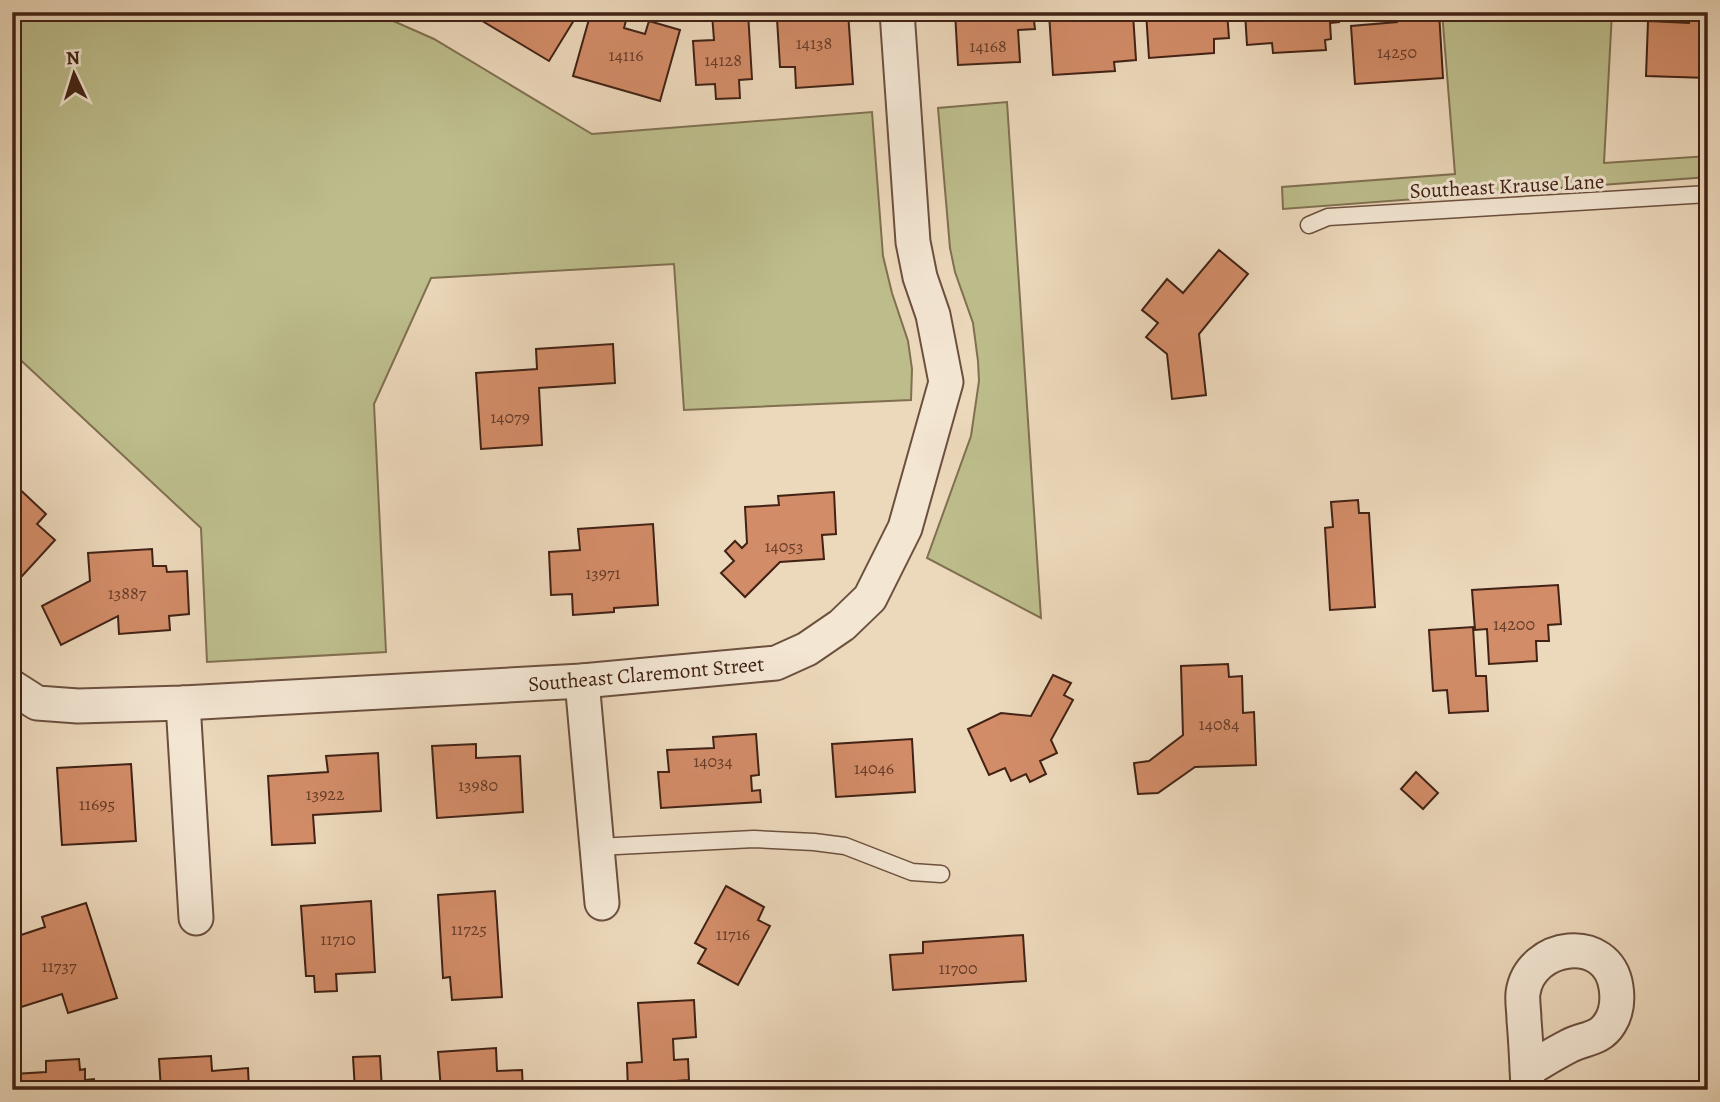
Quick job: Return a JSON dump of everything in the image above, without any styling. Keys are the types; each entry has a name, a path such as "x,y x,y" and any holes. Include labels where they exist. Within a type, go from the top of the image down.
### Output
{"street":[{"name":"Southeast Claremont Street","path":"12,687 37,703 78,706 183,703 582,681 776,663 807,649 833,631 870,598 905,528 946,382 933,315 920,277 913,242 897,12"},
{"path":"582,681 602,903"},
{"path":"183,703 196,918"}],"lane":[{"name":"Southeast Krause Lane","path":"1309,225 1328,217 1708,194"},
{"path":"597,848 754,839 814,842 845,846 912,872 941,874"}],"green space":[{"path":"12,12 373,12 434,39 592,134 872,112 883,256 908,341 912,369 911,400 684,410 674,264 431,278 374,404 386,652 207,662 201,528 12,352"},
{"path":"1442,12 1612,12 1604,163 1708,156 1708,177 1283,209 1282,187 1455,174"},
{"path":"1007,102 1041,618 927,558 971,436 979,381 973,323 955,272 950,248 938,108"}],"building":[{"path":"484,12 579,12 549,61 479,19"},
{"path":"591,12 611,12 627,17 624,28 645,34 649,21 680,30 660,101 573,76"},
{"path":"748,12 752,79 739,80 740,98 716,99 715,84 696,85 693,41 714,40 712,14"},
{"path":"823,12 848,12 853,84 796,88 795,67 780,67 777,19 823,16"},
{"path":"955,12 1033,12 1035,29 1018,30 1020,62 958,65"},
{"path":"1111,12 1111,15 1133,14 1136,60 1114,62 1115,71 1053,75 1049,13"},
{"path":"1146,12 1227,12 1229,38 1214,39 1214,53 1149,58"},
{"path":"1245,12 1338,12 1339,22 1330,23 1331,39 1325,40 1326,50 1273,53 1272,43 1247,45"},
{"path":"1396,12 1439,12 1443,78 1355,84 1351,26 1397,22"},
{"path":"1690,12 1708,12 1708,78 1646,76 1648,21 1689,23"},
{"path":"1219,250 1248,274 1199,334 1206,395 1172,399 1167,354 1146,337 1158,323 1142,310 1167,279 1183,293"},
{"path":"613,344 615,383 539,388 542,445 481,449 476,373 537,369 536,349"},
{"path":"12,482 46,514 37,524 55,540 13,586"},
{"path":"834,492 836,534 822,535 824,559 780,562 745,597 721,573 734,561 725,551 735,541 742,548 747,543 745,507 779,505 778,496"},
{"path":"1358,500 1359,513 1369,513 1375,607 1330,610 1325,528 1333,527 1331,502"},
{"path":"653,524 658,605 614,608 614,612 573,615 572,594 551,595 549,552 580,550 578,529"},
{"path":"152,549 153,566 166,566 167,572 187,571 189,614 169,616 170,630 119,634 118,616 61,645 42,606 90,581 88,553"},
{"path":"1558,585 1561,624 1548,625 1549,641 1536,641 1537,661 1489,664 1487,629 1475,630 1472,590"},
{"path":"1473,627 1476,676 1486,676 1488,711 1449,713 1447,690 1433,691 1429,630"},
{"path":"1228,664 1229,677 1242,676 1243,713 1254,712 1256,765 1195,767 1158,793 1138,794 1134,763 1149,761 1183,735 1181,666"},
{"path":"1053,675 1071,683 1064,695 1073,700 1051,740 1057,753 1040,761 1046,774 1030,782 1026,774 1011,781 1005,768 989,775 968,729 1001,713 1031,716"},
{"path":"756,734 759,775 751,776 752,791 760,790 761,802 661,808 658,772 669,772 667,750 714,748 713,737"},
{"path":"912,739 915,792 836,797 832,744"},
{"path":"476,744 476,758 520,756 523,812 437,818 432,746"},
{"path":"378,753 381,811 313,815 315,843 272,845 268,776 328,772 326,756"},
{"path":"131,764 136,841 62,845 57,768"},
{"path":"1416,772 1438,793 1423,809 1401,789"},
{"path":"726,886 764,907 758,920 770,926 738,985 698,963 706,949 695,943"},
{"path":"495,891 502,997 452,1000 450,977 443,978 438,895"},
{"path":"371,901 375,972 336,974 337,991 315,992 314,976 306,976 301,906"},
{"path":"86,903 117,998 68,1013 62,994 15,1009 12,999 12,938 45,927 42,917"},
{"path":"1023,935 1026,981 893,990 890,955 923,953 923,942"},
{"path":"694,1000 696,1037 673,1039 674,1060 688,1059 689,1080 676,1081 677,1090 628,1090 627,1063 642,1062 638,1003"},
{"path":"496,1048 497,1071 522,1070 523,1090 441,1090 438,1052"},
{"path":"211,1056 212,1071 248,1068 249,1090 161,1090 159,1059"},
{"path":"380,1056 382,1090 355,1090 353,1057"},
{"path":"79,1059 80,1070 85,1069 85,1080 94,1079 95,1090 12,1090 14,1074 46,1072 46,1061"}]}
